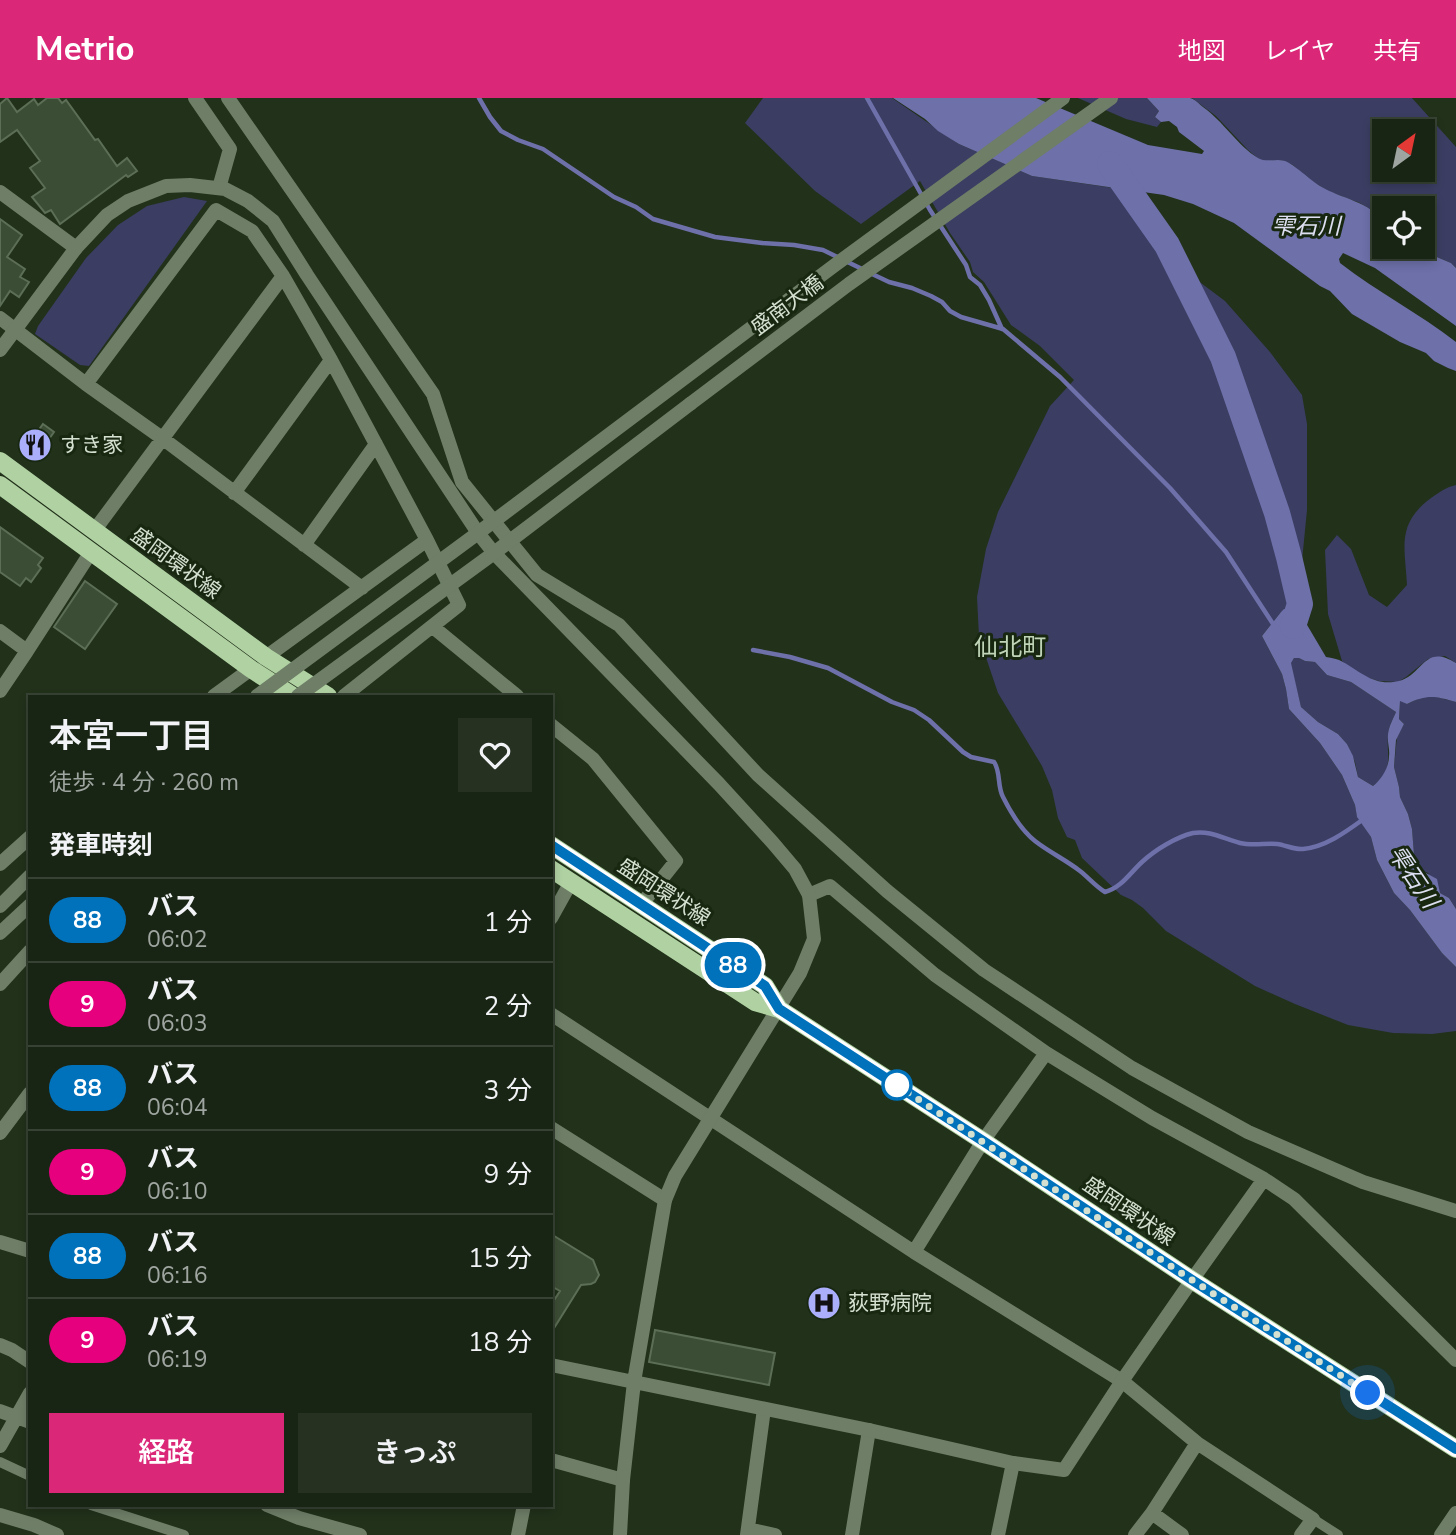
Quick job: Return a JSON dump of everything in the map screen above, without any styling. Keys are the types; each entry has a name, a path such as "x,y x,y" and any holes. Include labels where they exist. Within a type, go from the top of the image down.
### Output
{"main road":[{"name":"盛岡環状線","path":"0,461 266,657 326,695"},
{"name":"盛岡環状線","path":"0,485 251,669 291,695"},
{"name":"盛岡環状線","path":"553,846 765,986 779,1009"},
{"name":"盛岡環状線","path":"553,870 755,1002 779,1009 1192,1280 1456,1449"}],"street":[{"path":"195,98 230,149 219,188"},
{"path":"228,98 433,394 462,482 537,575 619,625 758,775 887,891 984,970 1132,1068 1248,1132 1363,1182 1456,1211"},
{"name":"盛南大橋","path":"258,695 1063,98"},
{"name":"盛南大橋","path":"299,695 494,553 849,285 1111,98"},
{"path":"0,350 76,248 107,215 128,201 166,186 190,185 225,189 248,201 273,221 478,534 545,607 719,784 795,870 809,895 814,939 800,973 675,1176 665,1200 634,1381 620,1535"},
{"path":"0,192 76,248"},
{"path":"86,384 216,210 252,231 283,276 331,360 459,605 345,695"},
{"path":"94,531 283,276"},
{"path":"0,318 362,588"},
{"path":"234,493 331,360"},
{"path":"304,545 376,444"},
{"path":"266,657 427,540"},
{"path":"0,691 91,552"},
{"path":"433,627 516,695"},
{"path":"0,631 27,651"},
{"path":"215,695 251,669"},
{"path":"553,727 593,759 676,861 641,905"},
{"path":"0,864 28,839"},
{"path":"0,906 28,878"},
{"path":"553,914 571,882"},
{"path":"809,895 830,886 935,975 1046,1052 1152,1118 1264,1179 1294,1199 1456,1360"},
{"path":"0,933 28,907"},
{"path":"0,984 28,953"},
{"path":"553,1015 914,1252 1122,1381 1197,1443 1338,1535"},
{"path":"914,1252 983,1141 1046,1052"},
{"path":"0,1133 25,1111"},
{"path":"553,1129 665,1200"},
{"path":"553,1364 1013,1463 1065,1470 1122,1381 1264,1179"},
{"path":"0,1242 28,1250"},
{"path":"0,1345 28,1361"},
{"path":"0,1447 23,1420 28,1401"},
{"path":"764,1409 748,1532 775,1535"},
{"path":"0,1411 23,1420"},
{"path":"852,1535 869,1430"},
{"path":"1135,1535 1197,1443"},
{"path":"553,1461 623,1480"},
{"path":"0,1462 28,1475"},
{"path":"998,1535 1013,1463"},
{"path":"97,1507 184,1535"},
{"path":"272,1507 299,1518 360,1535"},
{"path":"518,1535 524,1507"},
{"path":"1152,1513 1182,1535"},
{"path":"1441,1535 1456,1513"},
{"path":"0,1515 33,1530 57,1535"},
{"path":"1301,1535 1313,1519"}],"shaded area":[{"path":"763,98 892,98 959,144 1032,176 1134,191 1171,241 1185,271 1225,301 1270,352 1302,395 1307,424 1307,510 1302,597 1288,588 1295,601 1294,608 1281,612 1262,636 1282,674 1289,709 1320,743 1342,775 1357,816 1371,837 1377,860 1394,893 1456,967 1456,1031 1432,1034 1393,1033 1348,1025 1255,986 1166,931 1143,908 1121,895 1082,858 1075,840 1067,837 1058,818 1052,790 1042,766 998,693 979,637 977,597 986,549 998,512 1050,406 1074,380 1040,346 1011,325 984,282 973,272 970,262 920,181 861,224 815,191 745,123"},
{"path":"1078,98 1147,98 1159,111 1155,117 1161,122 1157,127 1126,119"},
{"path":"1192,98 1412,98 1431,119 1372,119 1372,182 1435,182 1435,124 1456,147 1456,268 1435,256 1435,196 1372,196 1372,210 1328,191 1293,165 1281,160 1260,160 1216,116"},
{"path":"184,197 207,201 89,366 80,365 35,334 86,258 118,225 147,206"},
{"path":"1456,485 1456,663 1445,656 1428,659 1398,682 1379,681 1359,674 1342,661 1328,614 1325,550 1337,535 1351,549 1369,595 1387,607 1407,585 1404,548 1407,527 1412,517 1431,498"},
{"path":"1294,658 1315,662 1327,675 1351,682 1396,712 1388,734 1387,768 1373,786 1358,777 1347,744 1338,734 1301,707 1290,663"},
{"path":"1433,696 1456,702 1456,909 1449,898 1440,893 1428,873 1415,867 1412,829 1400,797 1394,767 1397,737 1404,724 1399,719 1400,700 1407,704 1422,697"}],"water":[{"name":"雫石川","path":"893,98 1036,98 1148,145 1202,154 1204,151 1179,132 1177,127 1169,121 1161,122 1155,117 1159,111 1147,98 1195,100 1258,158 1285,161 1320,186 1372,211 1372,259 1435,259 1435,256 1456,268 1456,326 1375,268 1343,253 1339,259 1340,263 1354,274 1456,342 1456,371 1352,314 1330,291 1234,223 1193,204 1164,195 1032,176 959,144"},
{"name":"雫石川","path":"1288,588 1307,598 1300,613 1326,657 1341,661 1369,678 1383,682 1399,681 1414,673 1430,658 1445,658 1456,663 1456,702 1431,697 1407,704 1400,701 1399,719 1404,724 1396,740 1394,767 1400,797 1412,829 1415,867 1437,879 1440,893 1449,898 1456,909 1456,967 1394,893 1377,860 1371,837 1357,817 1355,805 1342,775 1320,743 1289,709 1282,674 1262,636 1284,609 1294,608 1295,601","holes":["1294,658 1315,662 1327,675 1351,682 1396,712 1388,734 1388,764 1373,786 1358,777 1353,756 1338,734 1301,707 1291,663"]}],"building":[{"path":"7,98 17,112 34,99 38,105 47,98 58,98 62,103 66,100 117,166 127,158 137,171 128,177 126,175 60,224 51,210 45,213 32,197 45,188 30,168 40,161 17,130 0,142 0,104"},
{"path":"0,219 22,235 7,257 25,269 20,277 29,282 19,297 10,291 0,306"},
{"name":"すき家","path":"43,424 54,432 34,460 21,451"},
{"path":"0,527 43,558 38,565 41,568 31,582 26,578 20,586 0,572"},
{"path":"85,581 117,604 85,649 54,627"},
{"path":"553,1235 593,1260 599,1275 595,1282 581,1285 553,1330 553,1302 560,1291 553,1287"},
{"path":"655,1330 775,1353 769,1385 649,1362"}],"waterway":[{"path":"479,98 501,131 543,149 614,197 653,219 715,237 823,250 862,269"},
{"path":"867,98 930,210 966,265 970,277 980,285 989,300 1002,329"},
{"name":"雫石川","path":"1110,164 1167,245 1223,357 1277,513 1289,557 1300,604 1293,626"},
{"path":"870,273 931,296 961,317 1003,329 1060,377 1170,488 1226,552 1275,627"},
{"path":"753,650 828,668 892,702 914,710 971,757 994,762 1003,797 1025,832 1105,892 1121,884 1159,849 1193,833 1211,834 1245,844 1277,844 1303,849 1328,842 1365,818"}],"bus line":[{"name":"88","path":"553,846 765,986 779,1009 1192,1280 1456,1449"}],"place":[{"name":"すき家","path":"35,445"},
{"name":"荻野病院","path":"824,1303"}],"district":[{"name":"仙北町","path":"1010,647"}],"route":[{"path":"897,1085 892,1082 1368,1393"}]}
